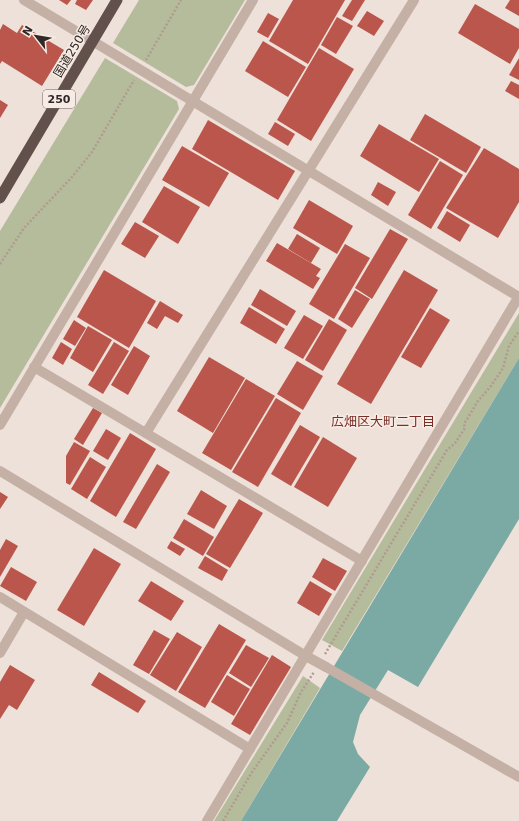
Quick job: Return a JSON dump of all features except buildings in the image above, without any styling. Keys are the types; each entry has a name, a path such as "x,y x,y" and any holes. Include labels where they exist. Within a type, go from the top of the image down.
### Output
{"highway":[{"name":"国道250号","path":"0,198 117,0"}],"street":[{"path":"24,0 519,296 207,821"},
{"path":"0,425 253,0"},
{"path":"146,433 414,0"},
{"path":"34,367 362,561"},
{"path":"0,472 306,656 519,777"},
{"path":"0,597 250,748"},
{"path":"0,654 24,612"}],"path":[{"path":"0,264 24,228 72,177 92,152 182,0"},
{"path":"223,821 252,772 287,723 302,692 323,665 447,450 455,443 465,428 464,424 478,401 491,386 503,368 509,346 519,332"}],"green space":[{"path":"139,0 245,0 194,85 186,87 113,43"},
{"path":"105,58 177,101 179,109 0,408 0,231"},
{"path":"519,313 519,358 342,651 322,640"},
{"path":"303,676 320,688 241,821 214,821"}],"water":[{"path":"519,358 519,519 418,687 388,670 360,715 353,742 358,754 370,767 337,821 241,821"}],"district":[{"name":"広畑区大町二丁目","path":"383,421"}]}
